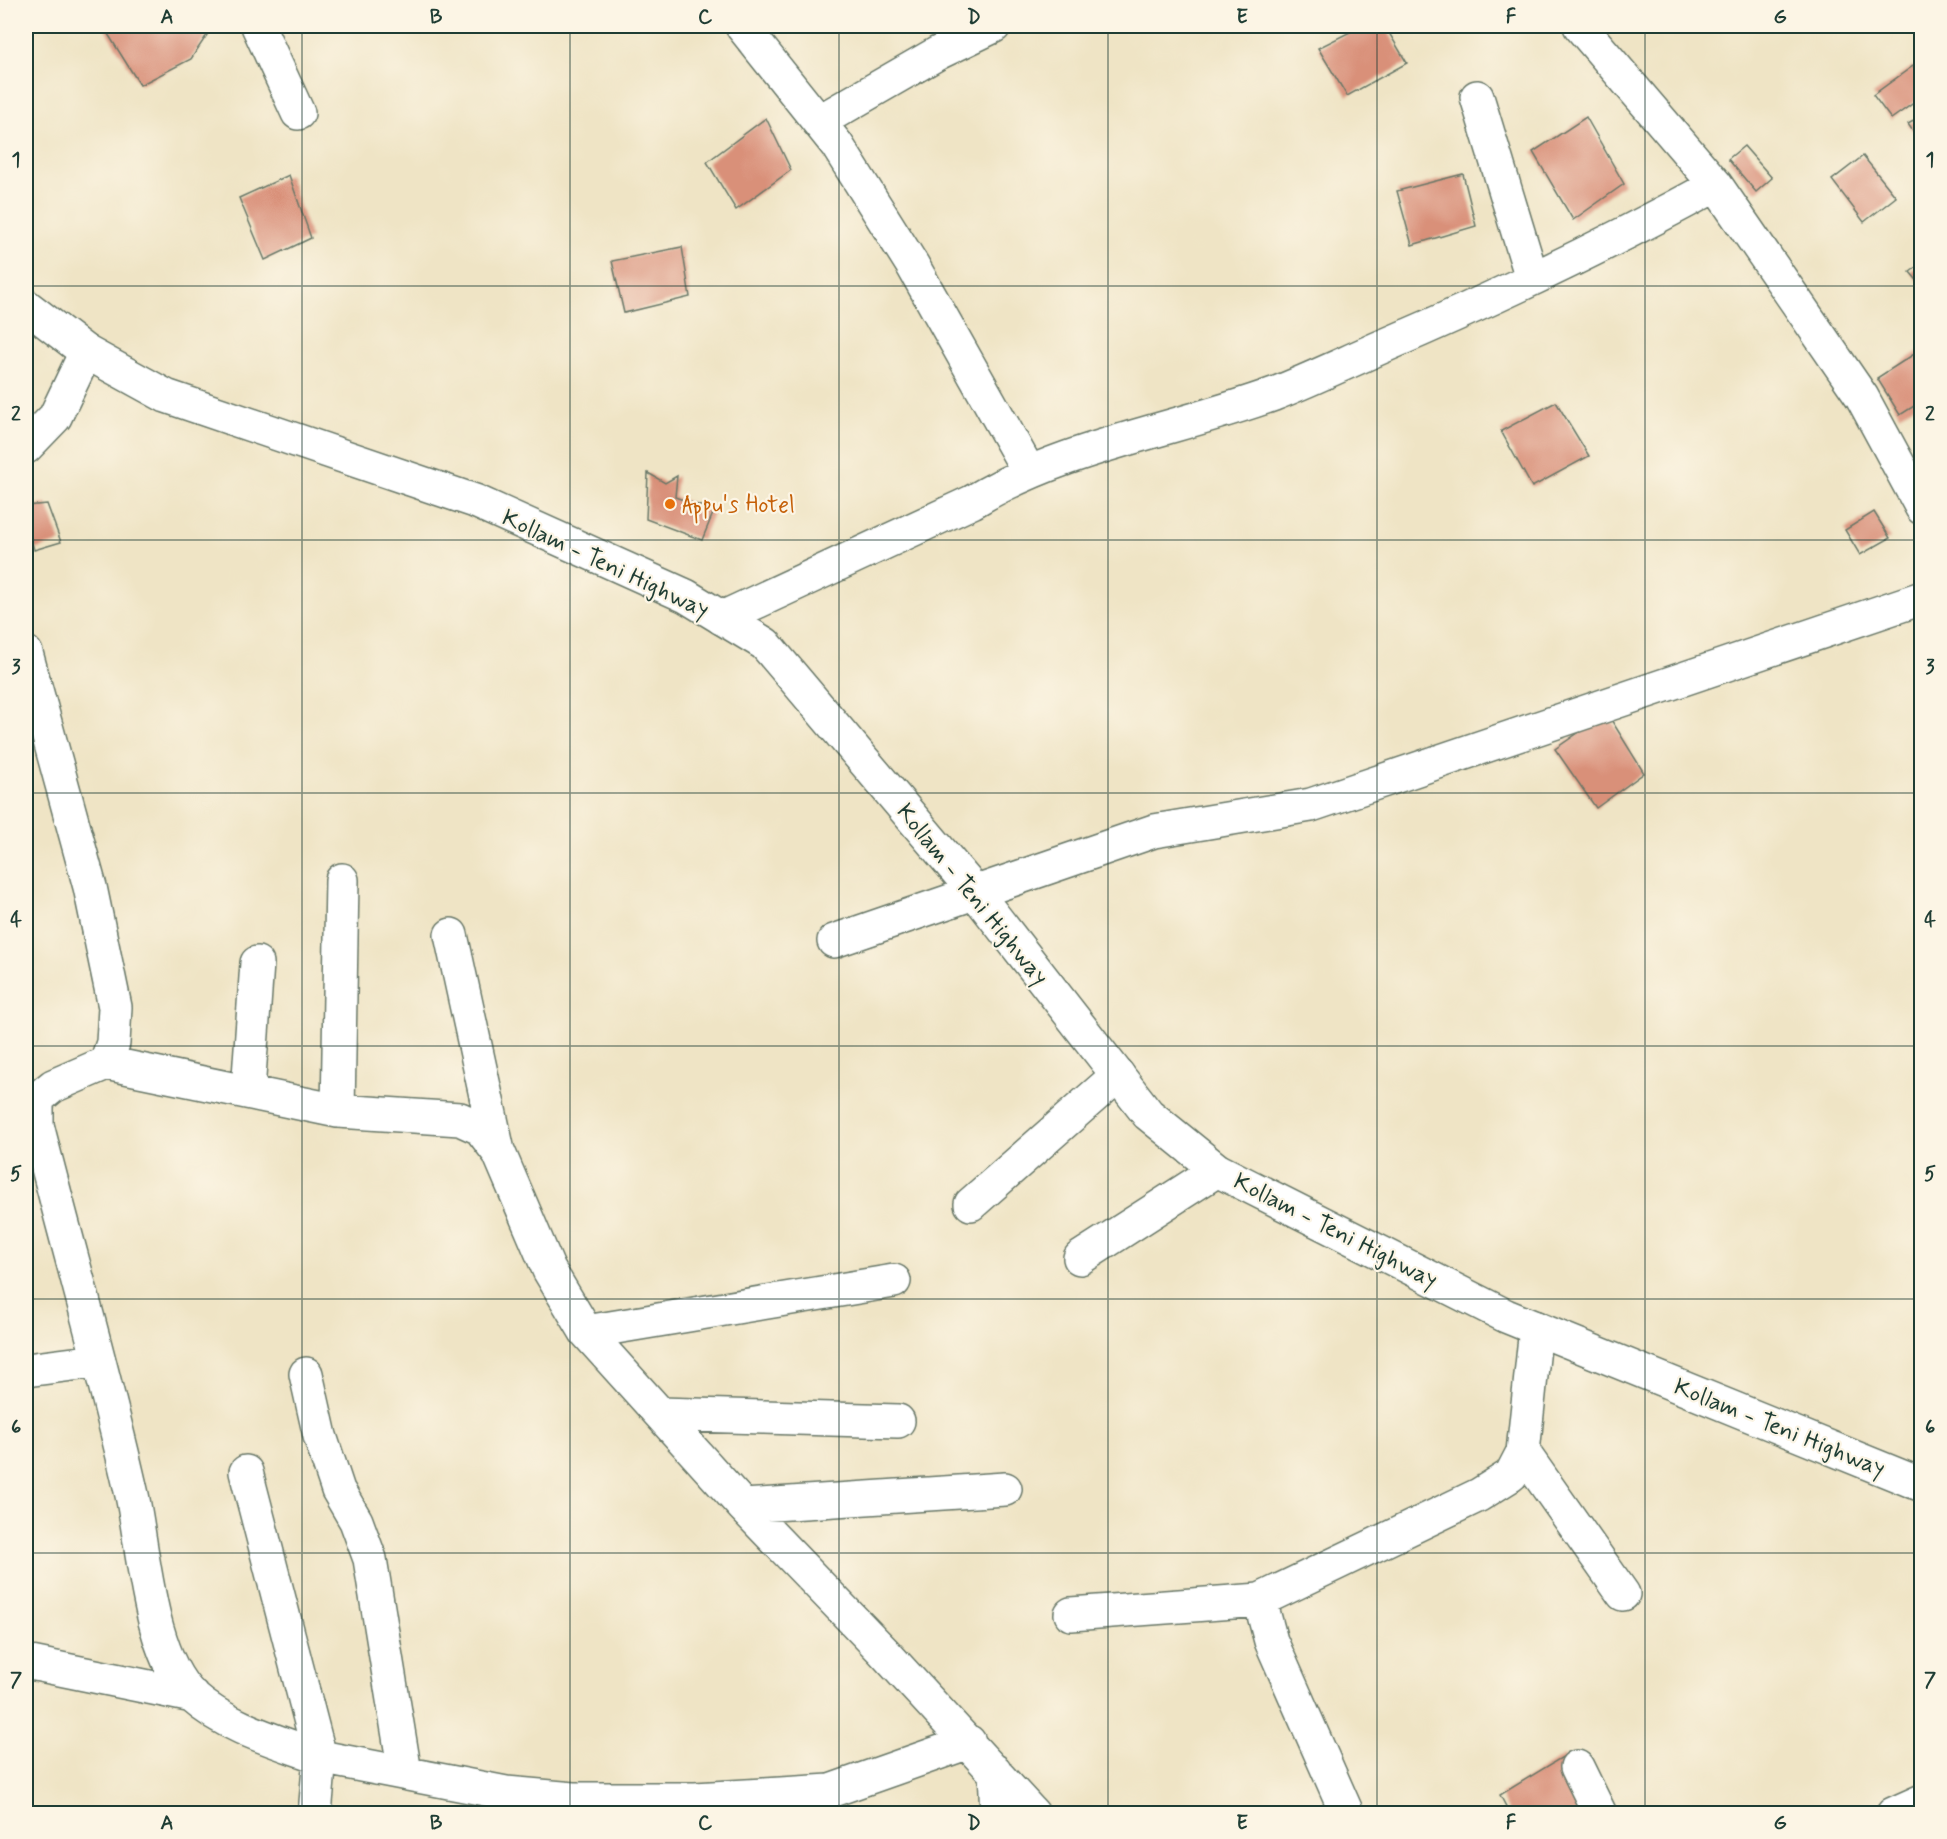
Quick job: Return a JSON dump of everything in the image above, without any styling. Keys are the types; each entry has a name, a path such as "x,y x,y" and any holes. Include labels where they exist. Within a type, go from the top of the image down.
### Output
{"street":[{"path":"258,26 298,113"},
{"path":"742,26 820,121 913,266 1029,472"},
{"path":"820,121 938,53 994,26"},
{"path":"1580,26 1716,185 1863,397 1922,508"},
{"path":"1477,97 1532,278"},
{"path":"722,618 1029,472 1074,454 1273,394 1442,321 1656,218 1716,185"},
{"name":"Kollam - Teni Highway","path":"26,306 86,352 166,396 476,501 686,596 765,644 975,892 1148,1114 1217,1170 1506,1316 1922,1485"},
{"path":"26,447 55,417 86,352"},
{"path":"834,941 1154,831 1311,805 1922,598"},
{"path":"26,653 90,887 115,1007 113,1043 106,1063"},
{"path":"339,1111 342,880"},
{"path":"451,935 499,1153 549,1270 586,1332 743,1506 969,1742 1034,1814"},
{"path":"248,1091 257,963"},
{"path":"499,1153 480,1128 460,1119 339,1111 106,1063 53,1086 31,1100 132,1495 152,1605 170,1666 193,1696 240,1727 320,1757 506,1793 574,1799 717,1798 830,1791 969,1742"},
{"path":"971,1204 1118,1075"},
{"path":"1080,1258 1217,1170"},
{"path":"586,1332 894,1281"},
{"path":"1071,1614 1260,1600 1479,1495 1511,1476 1523,1452 1536,1328"},
{"path":"26,1370 97,1361"},
{"path":"306,1374 320,1436 338,1490 356,1521 370,1559 405,1773"},
{"path":"660,1414 898,1421"},
{"path":"1523,1452 1623,1594"},
{"path":"246,1472 320,1757 315,1814"},
{"path":"743,1506 1005,1489"},
{"path":"1260,1600 1272,1641 1341,1813"},
{"path":"26,1662 193,1696"},
{"path":"1577,1767 1600,1814"},
{"path":"995,1772 997,1814"},
{"path":"1893,1814 1922,1801"}],"building":[{"path":"103,26 213,26 191,59 140,85"},
{"path":"1362,26 1385,26 1407,63 1347,96 1318,48"},
{"path":"1913,66 1922,77 1922,97 1891,119 1873,95"},
{"path":"1922,116 1922,144 1908,124"},
{"path":"1586,117 1624,184 1573,220 1533,152"},
{"path":"766,118 791,170 736,210 707,162"},
{"path":"1744,146 1772,178 1756,192 1728,159"},
{"path":"1863,156 1896,197 1864,222 1832,180"},
{"path":"1463,174 1476,226 1412,245 1397,191"},
{"path":"289,175 311,238 265,260 239,198"},
{"path":"682,247 690,297 624,313 612,261"},
{"path":"1922,263 1922,286 1910,272"},
{"path":"1922,349 1922,401 1900,415 1877,378"},
{"path":"1556,402 1589,456 1532,487 1501,431"},
{"name":"Appu's Hotel","path":"648,473 665,483 677,476 675,497 714,511 702,540 646,519"},
{"path":"47,504 61,542 34,550 26,521 26,506"},
{"path":"1874,512 1890,538 1860,555 1845,530"},
{"path":"1607,713 1644,773 1596,808 1555,749"},
{"path":"1564,1756 1586,1810 1578,1814 1510,1814 1500,1795"}],"place":[{"name":"Appu's Hotel","path":"670,504"}]}
